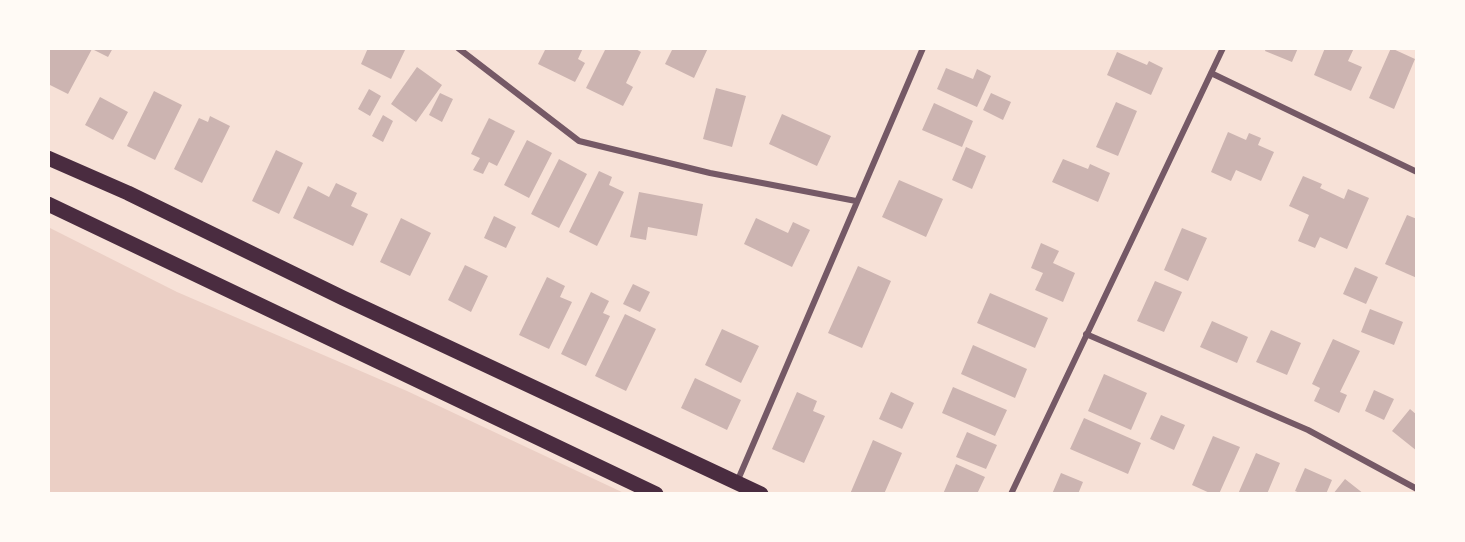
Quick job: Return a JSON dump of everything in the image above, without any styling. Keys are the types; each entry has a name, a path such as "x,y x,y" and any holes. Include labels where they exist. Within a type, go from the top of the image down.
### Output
{"main road":[{"path":"48,158 128,193 354,303 761,494"},
{"path":"48,204 656,494"}],"street":[{"path":"458,48 579,141 710,173 856,201"},
{"path":"737,482 923,48"},
{"path":"1011,494 1223,48"},
{"path":"1211,73 1417,172"},
{"path":"1086,334 1308,430 1417,489"}],"shaded area":[{"path":"48,227 177,292 407,391 626,494 48,494"}],"building":[{"path":"50,48 113,48 108,57 92,49 68,94 48,84"},
{"path":"368,48 406,48 391,79 361,64"},
{"path":"546,48 583,48 578,59 585,63 575,82 538,64"},
{"path":"606,48 634,48 641,52 626,83 633,87 623,106 586,88"},
{"path":"673,48 708,48 694,78 665,64"},
{"path":"1266,48 1298,48 1292,62 1265,51"},
{"path":"1325,48 1354,48 1348,61 1362,67 1351,91 1314,75"},
{"path":"1391,48 1415,59 1394,109 1369,98"},
{"path":"1117,52 1147,65 1149,61 1163,68 1151,95 1107,75"},
{"path":"417,67 442,85 416,122 391,104"},
{"path":"946,68 973,79 977,69 991,76 977,107 937,89"},
{"path":"716,88 746,96 732,147 703,139"},
{"path":"369,89 381,96 370,116 358,109"},
{"path":"154,91 182,105 155,160 127,146"},
{"path":"440,93 453,99 442,122 429,115"},
{"path":"991,93 1011,102 1003,120 983,110"},
{"path":"100,97 128,112 113,140 85,125"},
{"path":"1116,102 1137,111 1118,156 1096,147"},
{"path":"934,103 973,121 962,147 922,130"},
{"path":"782,114 831,136 817,166 769,144"},
{"path":"383,115 393,121 383,142 372,136"},
{"path":"210,116 230,126 202,183 174,169 199,118 208,122"},
{"path":"489,118 515,131 497,166 489,162 483,174 473,170 480,158 471,154"},
{"path":"1228,132 1246,140 1249,133 1261,138 1258,145 1274,152 1261,181 1236,170 1231,181 1211,172"},
{"path":"527,140 552,153 529,198 504,185"},
{"path":"966,147 986,156 972,189 952,180"},
{"path":"276,150 303,163 279,214 252,201"},
{"path":"559,159 587,174 559,228 531,214"},
{"path":"1063,159 1088,169 1090,164 1110,173 1098,202 1052,182"},
{"path":"599,171 612,177 609,185 624,192 597,246 569,232"},
{"path":"1303,176 1322,184 1320,188 1344,199 1348,189 1369,198 1347,249 1320,237 1315,248 1298,241 1309,215 1289,206"},
{"path":"899,180 943,199 926,237 882,217"},
{"path":"336,183 357,193 351,206 368,214 353,246 293,218 308,186 329,197"},
{"path":"639,192 703,204 697,236 648,227 646,240 630,237"},
{"path":"1407,215 1417,219 1417,278 1385,264"},
{"path":"494,216 516,227 506,248 484,238"},
{"path":"401,218 431,233 410,276 380,262"},
{"path":"756,218 788,233 793,222 810,230 792,267 744,244"},
{"path":"1182,228 1207,238 1188,281 1164,270"},
{"path":"1041,243 1059,251 1053,263 1075,273 1063,302 1035,290 1043,273 1031,268"},
{"path":"465,265 488,276 471,312 448,300"},
{"path":"858,266 891,281 862,348 828,333"},
{"path":"1355,267 1378,277 1366,304 1343,294"},
{"path":"547,277 565,286 560,297 572,302 549,349 519,335"},
{"path":"1155,281 1182,292 1164,332 1137,321"},
{"path":"633,284 650,292 640,312 623,304"},
{"path":"591,292 609,301 603,313 610,316 586,366 561,354"},
{"path":"990,293 1048,318 1035,348 977,323"},
{"path":"1370,309 1403,322 1394,345 1361,332"},
{"path":"625,314 656,329 626,391 595,376"},
{"path":"1212,321 1248,337 1237,363 1200,347"},
{"path":"722,329 759,346 741,383 705,365"},
{"path":"1271,330 1301,343 1287,375 1256,362"},
{"path":"1333,339 1360,351 1340,392 1347,395 1339,413 1314,401 1320,388 1312,384"},
{"path":"973,345 1027,369 1015,398 961,374"},
{"path":"1104,374 1147,393 1131,430 1088,411"},
{"path":"695,378 741,400 727,430 681,408"},
{"path":"953,387 1007,410 995,436 942,413"},
{"path":"1374,390 1394,399 1384,420 1365,411"},
{"path":"797,392 817,401 813,411 825,416 804,463 772,449"},
{"path":"891,392 914,403 902,429 879,419"},
{"path":"1410,409 1417,415 1417,451 1392,431"},
{"path":"1161,415 1185,425 1174,450 1150,439"},
{"path":"1084,418 1141,443 1128,474 1070,449"},
{"path":"967,432 997,445 986,469 956,457"},
{"path":"1213,436 1240,447 1219,494 1212,494 1192,485"},
{"path":"873,440 902,453 884,494 850,494"},
{"path":"1256,453 1280,463 1267,494 1238,494"},
{"path":"956,464 985,477 977,494 943,494"},
{"path":"1305,468 1332,480 1326,494 1302,494 1295,491"},
{"path":"1061,473 1083,482 1078,494 1052,494"},
{"path":"1345,479 1364,494 1333,494"}]}
